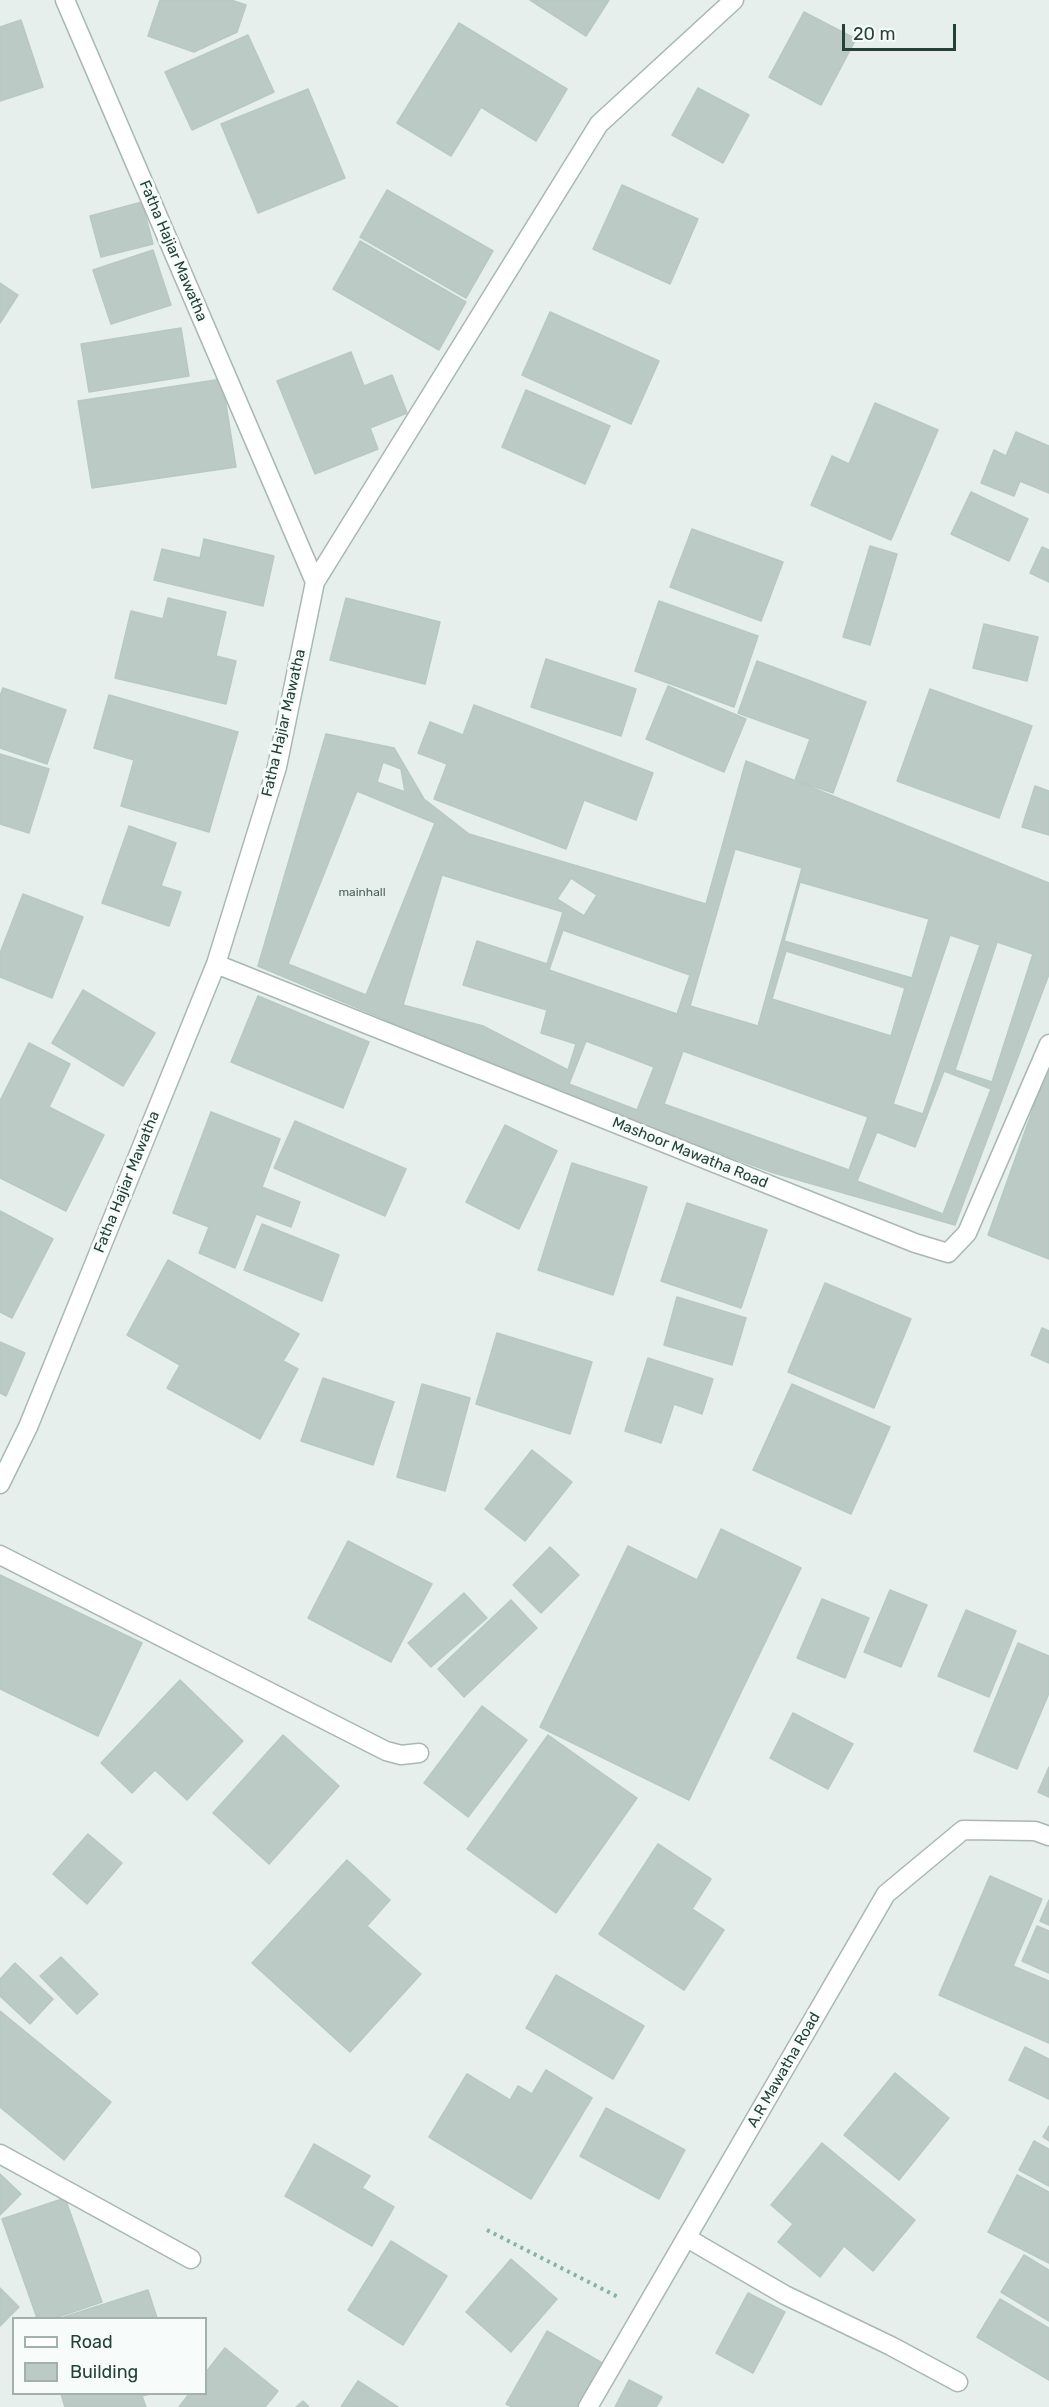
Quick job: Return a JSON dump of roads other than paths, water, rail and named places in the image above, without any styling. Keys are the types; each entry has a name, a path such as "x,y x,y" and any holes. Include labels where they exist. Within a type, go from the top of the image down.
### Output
{"street":[{"name":"Fatha Hajiar Mawatha","path":"0,1484 28,1427 216,964 277,767 315,582 65,0"},
{"path":"315,582 598,124 735,0"},
{"name":"Mashoor Mawatha Road","path":"216,964 904,1239 948,1253 967,1233 1049,1044"},
{"path":"0,1555 386,1751 401,1755 419,1753"},
{"name":"A.R Mawatha Road","path":"588,2407 886,1894 963,1830 1035,1831 1049,1836"},
{"path":"0,2154 191,2259"},
{"path":"687,2238 785,2295 891,2346 958,2382"}]}
